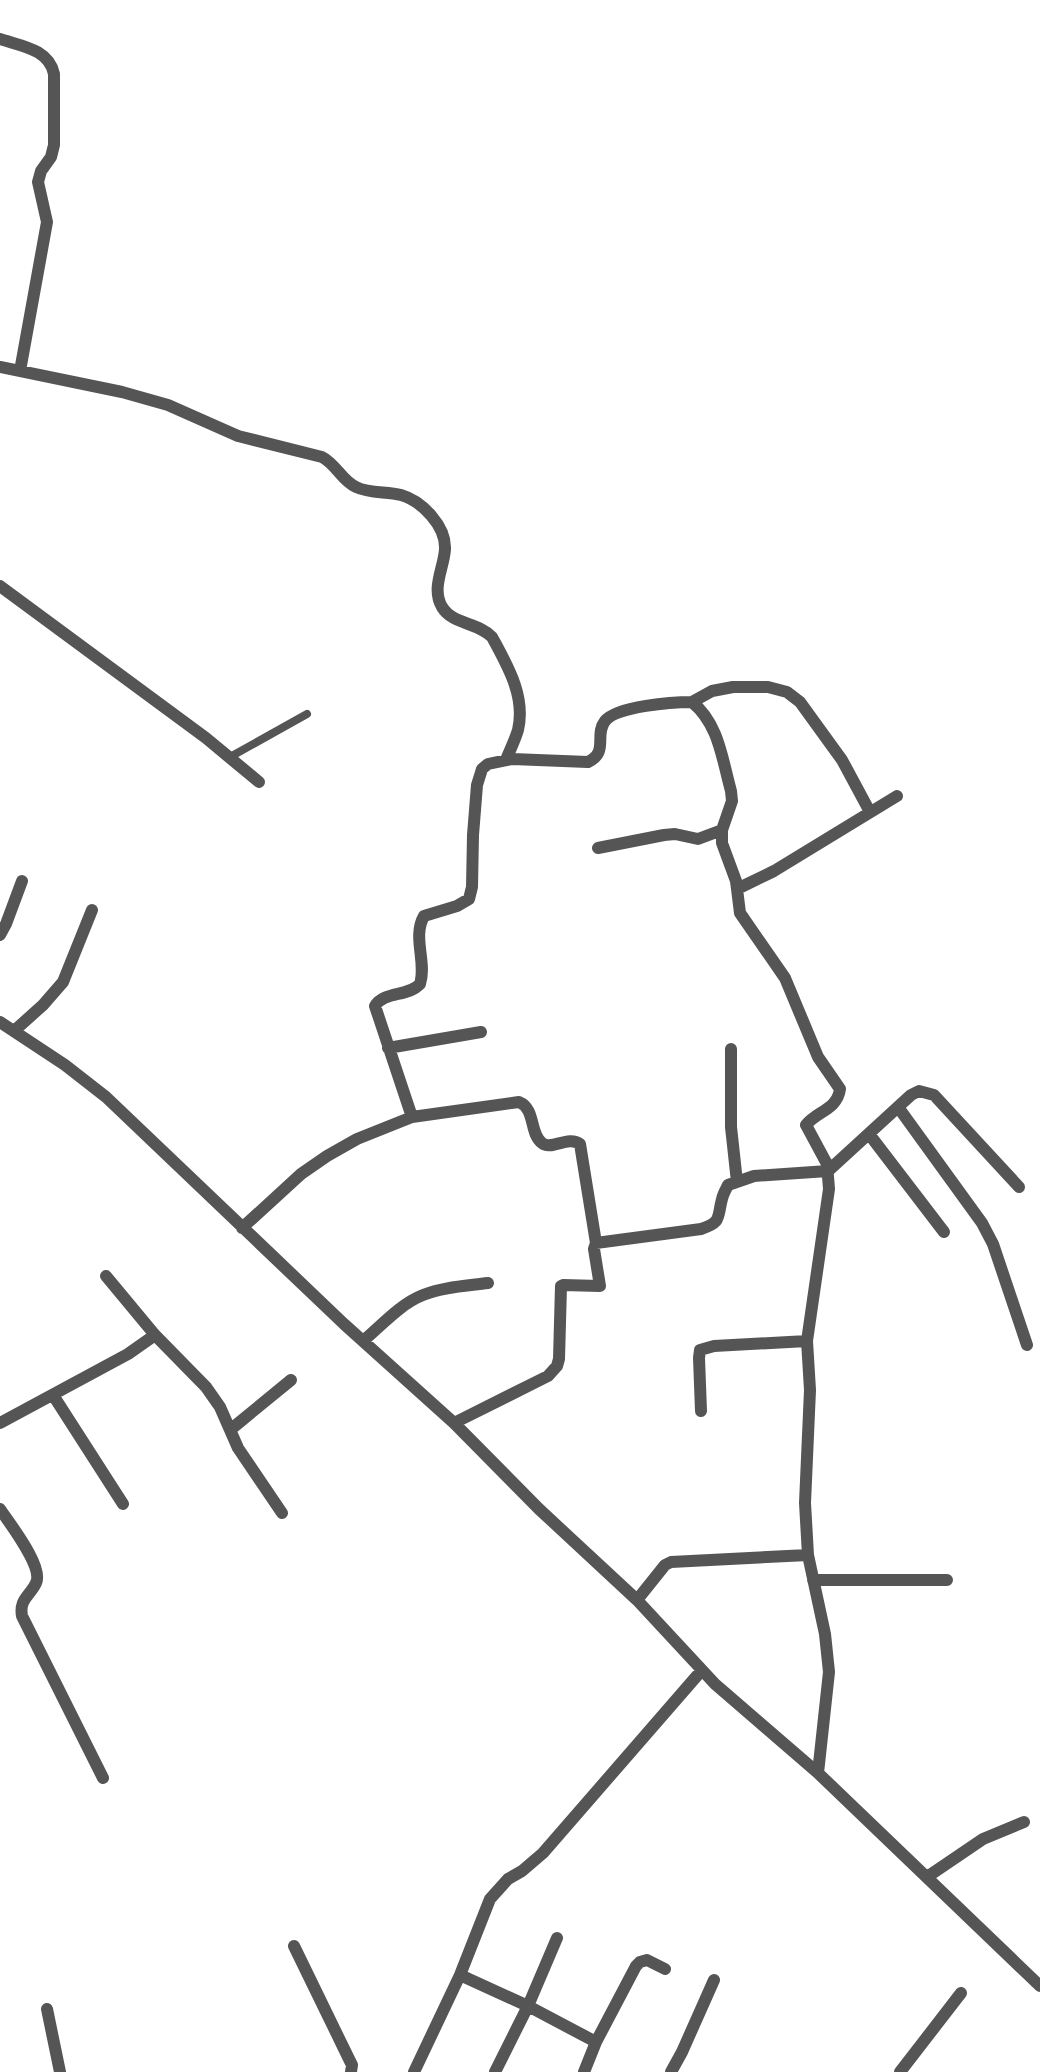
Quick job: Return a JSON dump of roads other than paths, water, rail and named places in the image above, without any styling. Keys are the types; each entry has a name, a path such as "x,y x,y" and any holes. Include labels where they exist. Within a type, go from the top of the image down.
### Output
{"street":[{"path":"0,39 41,53 52,65 54,74 54,145 41,171 38,183 46,222 20,371"},
{"path":"0,368 122,392 168,405 238,436 322,457 355,487 402,495 420,506 438,524 444,540 445,552 437,589 442,607 454,618 487,631 512,678 518,696 520,719 506,760"},
{"path":"0,586 197,731 260,782"},
{"path":"412,1117 375,1006 380,999 411,990 420,984 422,972 419,926 424,916 458,906 469,899 472,887 473,835 479,777 482,769 488,764 506,760 588,762 598,754 603,724 610,716 638,707 692,702 712,691 732,687 768,687 787,692 800,702 842,760 870,812"},
{"path":"692,702 703,711 715,732 731,791 732,801 722,830 722,843 737,889 740,913 785,978 818,1057 840,1089 839,1097 833,1106 811,1118 806,1125 827,1164 828,1171 827,1204 807,1341 810,1390 805,1503 808,1555 825,1634 828,1672 818,1773"},
{"path":"737,889 774,871 897,796"},
{"path":"598,848 675,834 698,839 722,830"},
{"path":"0,935 22,881"},
{"path":"14,1031 43,1005 63,982 92,910"},
{"path":"0,1022 65,1065 106,1097 363,1341 454,1423 539,1509 637,1600 715,1684 818,1773 1040,1986"},
{"path":"388,1048 481,1032"},
{"path":"731,1049 731,1127 737,1182"},
{"path":"596,1243 701,1229 714,1224 720,1216 722,1198 728,1185 754,1176 828,1171 898,1107 919,1091 934,1095 1019,1187"},
{"path":"242,1227 302,1174 327,1156 357,1139 412,1117 513,1102 522,1103 527,1107 542,1144 547,1146 573,1141 580,1144 596,1243 594,1249 600,1286 563,1285 560,1288 559,1359 555,1369 548,1376 454,1423"},
{"path":"898,1107 982,1223 1003,1270 1027,1345"},
{"path":"869,1134 944,1232"},
{"path":"106,1276 154,1335 206,1388 220,1407 238,1448 282,1513"},
{"path":"363,1341 406,1305 421,1296 442,1290 488,1283"},
{"path":"2,1419 53,1395 128,1354 154,1335"},
{"path":"700,1411 700,1350 714,1346 807,1341"},
{"path":"230,1430 291,1380"},
{"path":"53,1395 123,1504"},
{"path":"0,1509 38,1570 36,1584 22,1600 20,1608 22,1616 103,1778"},
{"path":"637,1600 665,1565 671,1562 808,1555"},
{"path":"813,1580 947,1580"},
{"path":"414,2072 460,1975 490,1899 499,1886 543,1853 702,1670"},
{"path":"927,1877 983,1839 1024,1822"},
{"path":"495,2072 528,2006 557,1938"},
{"path":"294,1946 352,2065 351,2072"},
{"path":"584,2072 596,2042 640,1962 647,1960 666,1969"},
{"path":"460,1975 528,2006 596,2042"},
{"path":"671,2072 714,1980"},
{"path":"900,2072 961,1993"},
{"path":"47,2009 60,2072"}],"lane":[{"path":"230,757 307,714"}]}
